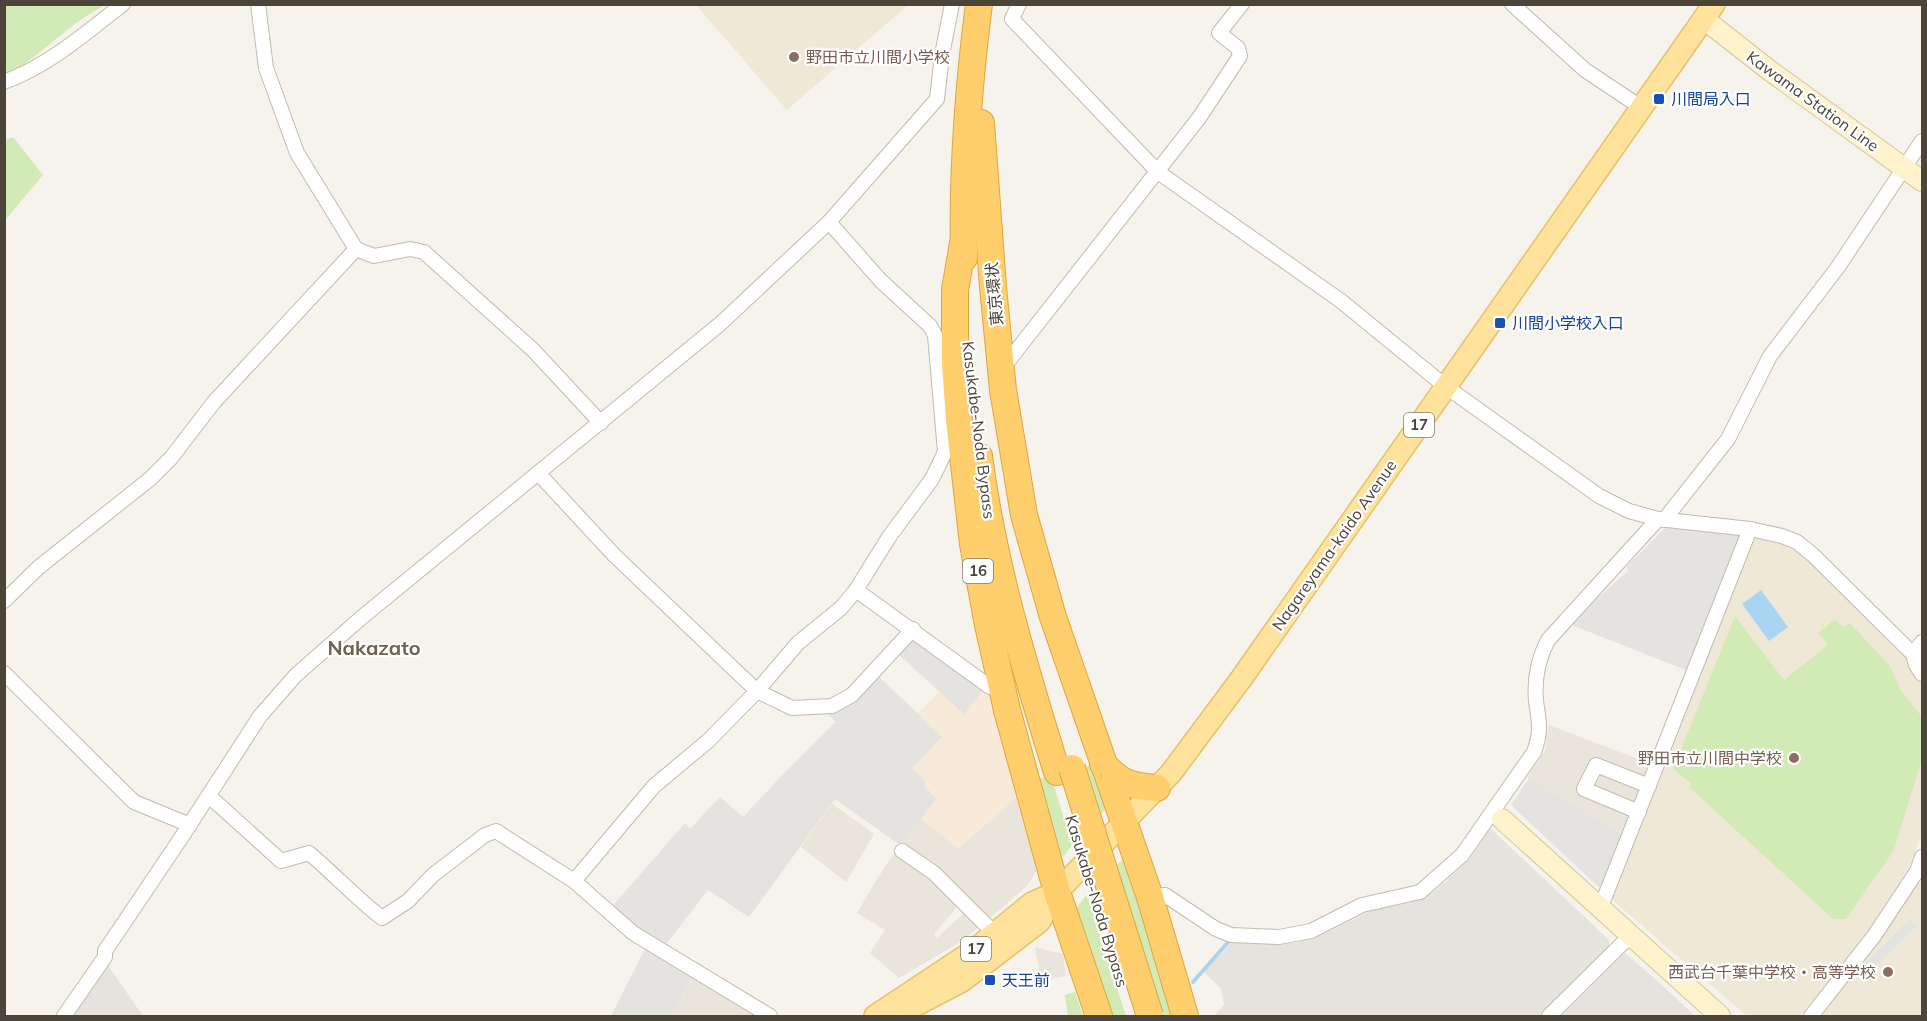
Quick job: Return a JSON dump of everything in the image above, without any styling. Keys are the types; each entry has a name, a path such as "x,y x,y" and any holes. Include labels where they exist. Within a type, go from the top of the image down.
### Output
{"highway":[{"name":"Kasukabe-Noda Bypass","path":"979,4 964,169 963,243 964,304 982,476 1012,617 1027,674 1065,770 1150,1017"},
{"name":"Kasukabe-Noda Bypass","path":"994,4 981,123 979,199 981,299 992,425 1004,503 1022,589 1065,770 1134,1017"},
{"name":"東京環状","path":"981,123 993,287 1015,465 1036,564 1103,763"},
{"name":"16","path":"963,243 955,290 956,363 959,420 973,544 1001,684 1057,891 1099,1017"},
{"name":"16","path":"1103,763 1150,897 1185,1017"},
{"path":"1103,763 1118,780 1128,785 1157,788"}],"main road":[{"name":"Nagareyama-kaido Avenue","path":"895,1017 949,990 1039,922 1057,891 1157,788 1193,745 1709,12"},
{"name":"Nagareyama-kaido Avenue","path":"875,1017 997,933 1032,903 1057,891"}],"street":[{"path":"4,82 21,76 51,58 123,4"},
{"path":"258,4 266,68 297,153 356,249 374,256 410,249 424,252 533,350 601,423"},
{"path":"64,1017 260,716 296,675 370,610 720,324 829,222 937,99 942,55 952,4"},
{"path":"1018,4 1012,19 1158,172 1341,301 1445,386 1599,496 1629,511 1661,519 1750,529 1797,542 1913,654 1916,665 1923,674"},
{"path":"1002,369 1158,172 1199,118 1240,56 1239,48 1220,33 1242,4"},
{"path":"1512,4 1585,70 1642,108"},
{"name":"Kawama Station Line","path":"1709,12 1769,70 1923,180"},
{"path":"1150,897 1166,896 1216,929 1231,935 1279,937 1311,931 1362,905 1420,892 1462,855 1534,753 1540,723 1536,700 1536,674 1540,656 1548,640 1661,519 1728,439 1770,356 1838,267 1923,141"},
{"path":"574,882 654,786 708,741 757,692 798,643 840,608 856,590 889,537 932,479 945,452 935,335 930,326 880,280 829,222"},
{"path":"4,601 39,567 150,479 171,458 214,402 356,249"},
{"path":"538,474 614,555 757,692 792,708 832,706 852,695 914,630"},
{"path":"1600,909 1750,529"},
{"path":"856,590 990,687 1001,684"},
{"path":"1913,654 1923,642"},
{"path":"4,673 134,802 190,825"},
{"path":"1639,812 1584,789 1596,765 1649,786"},
{"path":"209,796 281,861 309,854 332,872 353,895 382,918 408,901 433,875 485,835 496,831 574,882 633,933 770,1017"},
{"path":"1502,819 1720,1017"},
{"path":"902,851 934,873 987,926 997,933"},
{"path":"1810,1017 1874,936 1917,871 1923,857"},
{"path":"1549,1017 1630,936"}],"shaded area":[{"name":"野田市立川間小学校","path":"696,5 908,5 787,110"},
{"path":"1666,527 1748,534 1691,672 1569,624 1628,571 1627,566"},
{"name":"野田市立川間中学校","path":"1753,536 1778,542 1800,553 1843,593 1905,657 1922,682 1922,834 1910,865 1869,929 1800,1016 1747,1016 1610,898"},
{"path":"914,634 990,694 1016,798 958,848 921,819 901,846 835,799 755,908 736,908 708,890 663,948 685,823 690,829 720,797 743,817 836,722 875,673 918,713 940,691 896,652"},
{"path":"914,634 982,687 982,692 964,714 896,652"},
{"path":"875,673 942,737 912,768 925,781 925,786 936,799 901,846 835,799 749,917 708,890 663,948 610,909 685,823 690,829 720,797 743,817 836,722 824,711"},
{"path":"1549,725 1654,765 1644,780 1594,761 1579,790 1630,813 1625,836 1527,777 1545,751"},
{"path":"1602,771 1643,791 1633,805 1593,789 1591,783 1597,772"},
{"path":"1529,778 1625,836 1603,891 1511,805"},
{"path":"1016,798 1038,869 1027,886 988,920 901,846 921,819 958,848"},
{"path":"832,804 874,834 846,882 801,847"},
{"path":"1490,828 1609,940 1609,948 1540,1016 1214,1016 1224,1005 1221,989 1204,972 1231,943 1293,943 1322,935 1372,910 1425,898 1469,860"},
{"path":"896,851 927,873 958,906 934,934 937,938 965,912 982,925 955,945 899,978 870,953 885,930 857,913"},
{"name":"西武台千葉中学校・高等学校","path":"1922,878 1922,1016 1818,1016 1889,927"},
{"path":"1910,919 1917,926 1865,978 1858,970"},
{"path":"1035,947 1063,954 1066,976 1041,981"},
{"path":"645,949 676,964 693,976 673,1016 611,1016"},
{"path":"1625,953 1665,988 1695,1016 1561,1016"},
{"path":"107,964 143,1016 68,1016"},
{"path":"695,973 763,1016 673,1016"}],"green space":[{"path":"5,5 104,5 76,23 5,80"},
{"path":"13,137 43,175 6,219 5,140"},
{"path":"1735,616 1784,680 1828,645 1818,633 1835,619 1843,627 1850,623 1890,666 1900,689 1922,717 1922,759 1894,850 1846,919 1833,919 1689,787 1691,783 1673,769"},
{"path":"1091,765 1106,808 1097,820 1081,770"},
{"path":"1035,774 1040,778 1052,779 1072,845 1065,855 1055,857"},
{"path":"1128,855 1178,1016 1158,1016 1112,869"},
{"path":"1087,894 1126,1016 1105,1016 1072,915"},
{"path":"1075,992 1083,1016 1068,1016 1065,995"}],"water":[{"path":"1761,590 1788,627 1769,641 1742,604"}],"waterway":[{"path":"1193,982 1230,940 1233,940"}],"place":[{"name":"野田市立川間小学校","path":"794,57"},
{"name":"川間局入口","path":"1659,99"},
{"name":"川間小学校入口","path":"1500,323"},
{"name":"野田市立川間中学校","path":"1794,758"},
{"name":"西武台千葉中学校・高等学校","path":"1888,972"},
{"name":"天王前","path":"990,980"}],"district":[{"name":"Nakazato","path":"374,648"}]}
